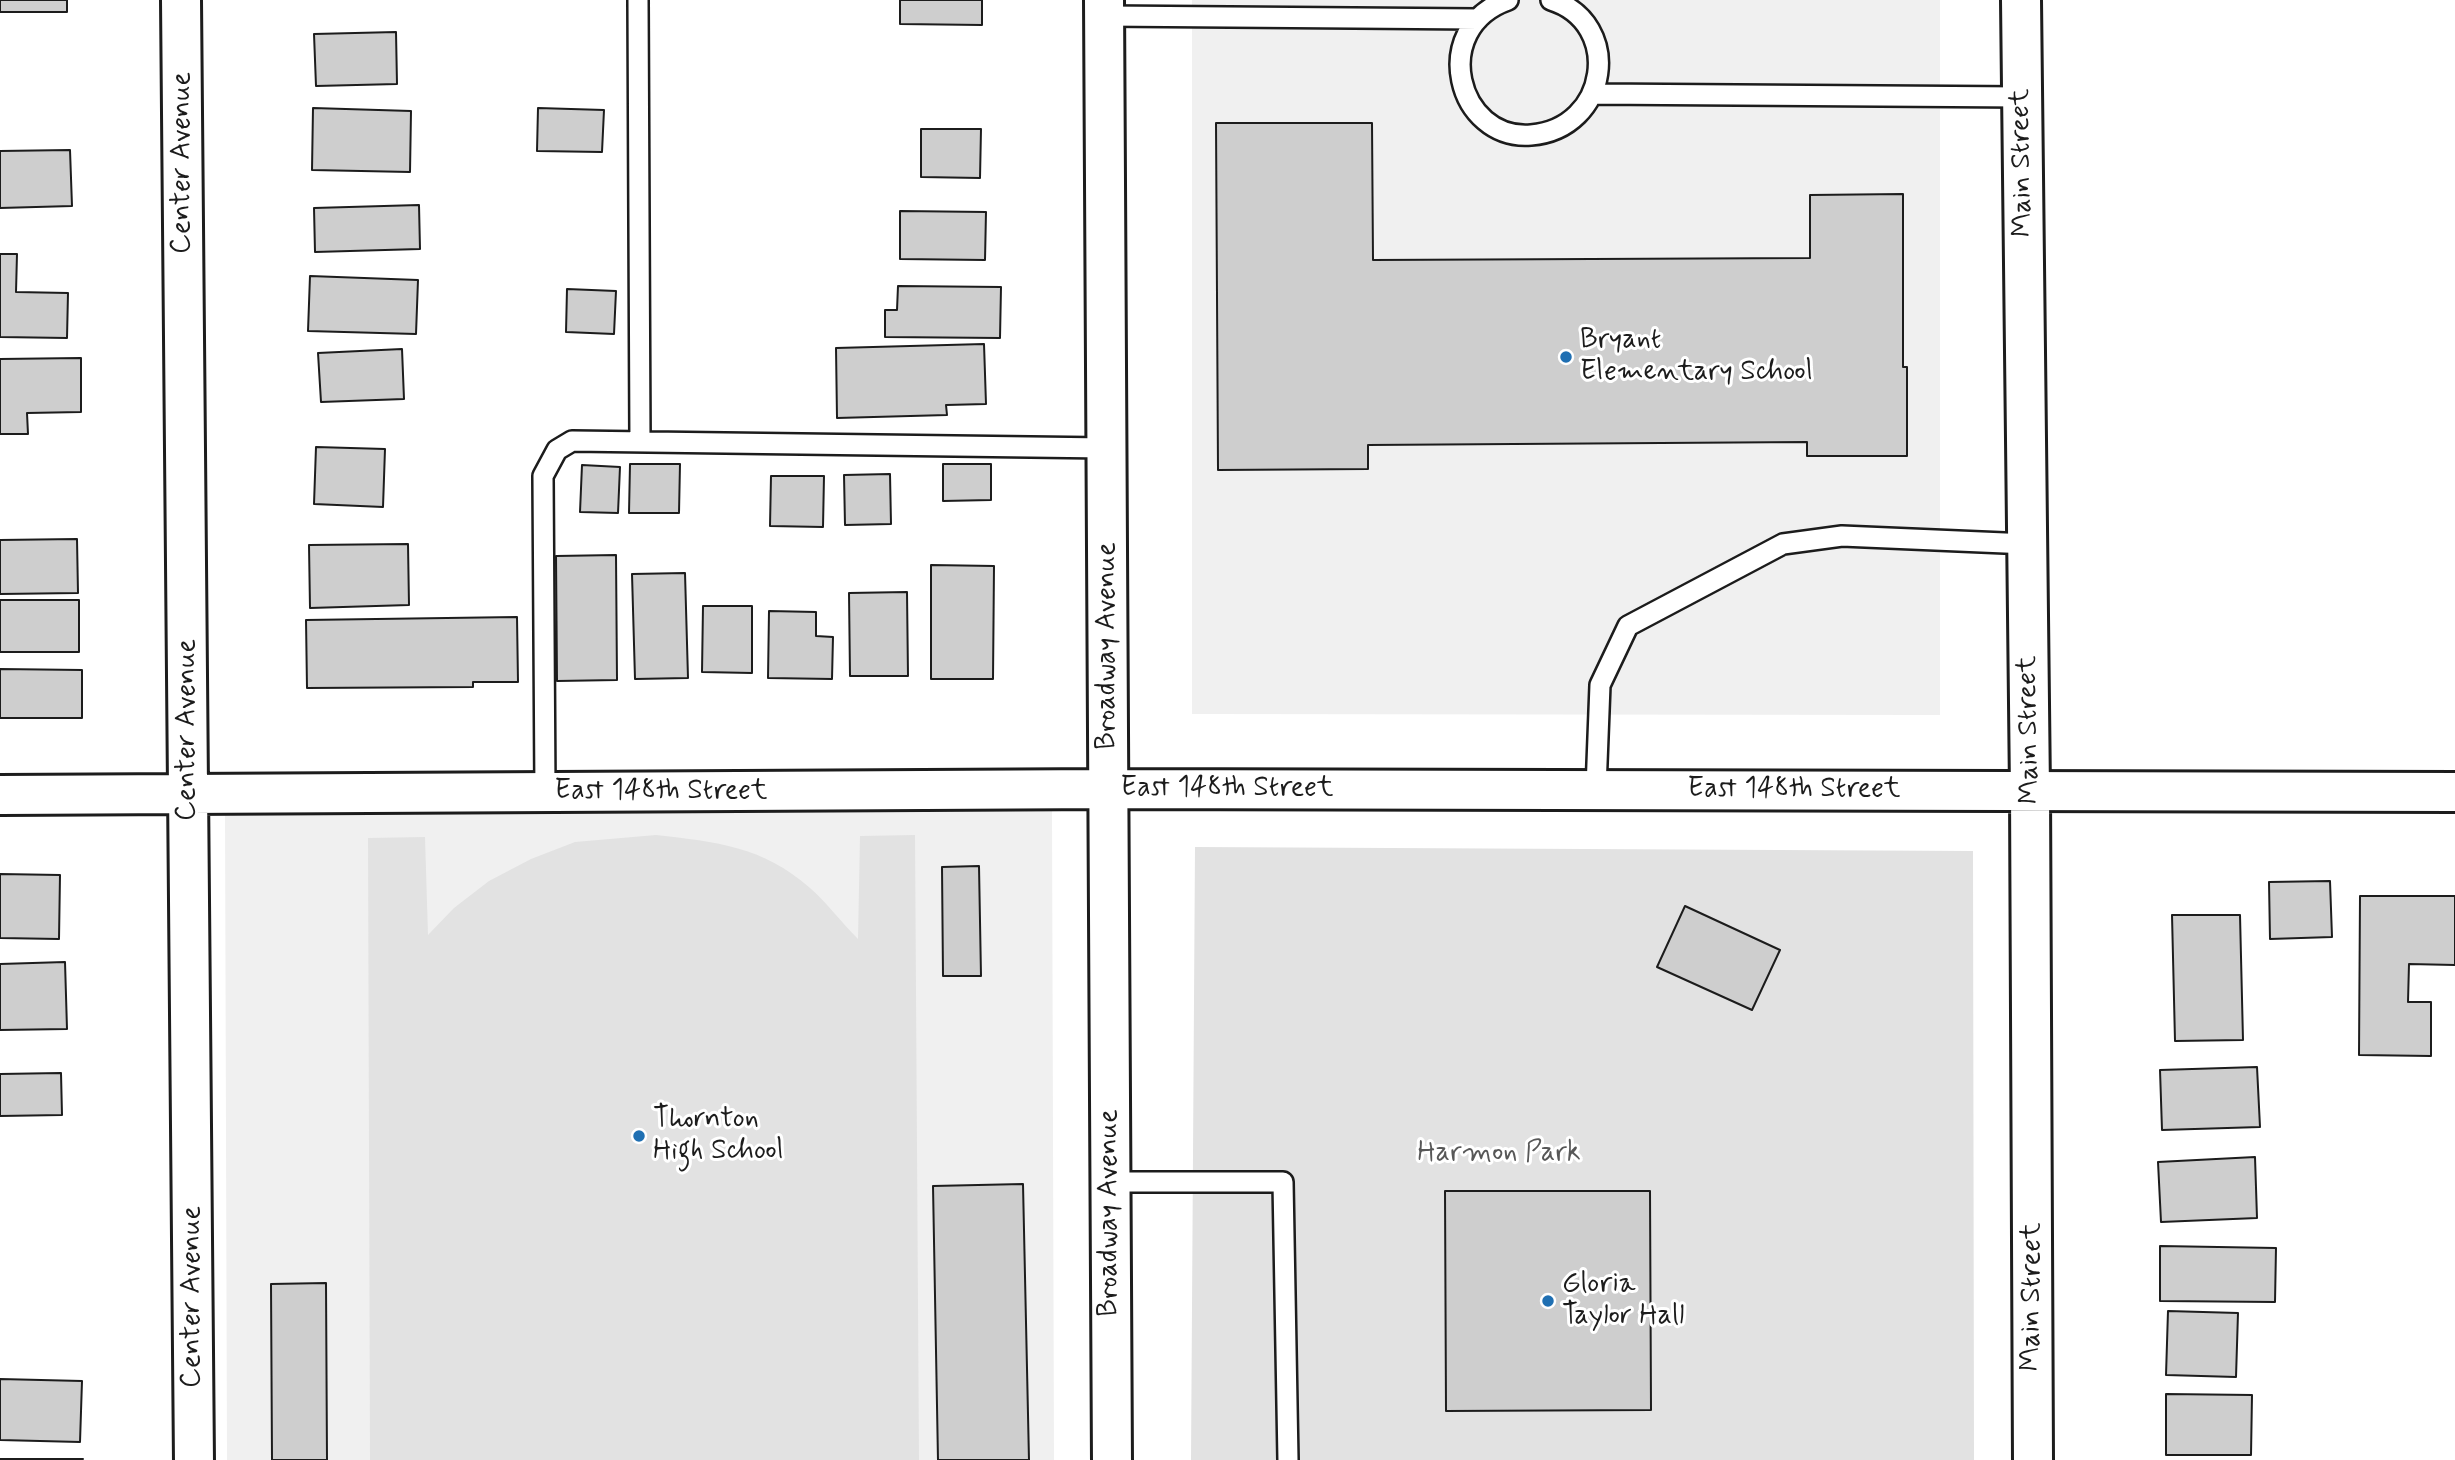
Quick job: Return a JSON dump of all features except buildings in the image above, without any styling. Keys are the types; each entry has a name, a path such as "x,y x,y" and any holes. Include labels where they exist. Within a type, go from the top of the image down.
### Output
{"street":[{"name":"Center Avenue","path":"181,0 194,1460"},
{"name":"Main Street","path":"2021,0 2031,790 2033,1460"},
{"name":"Broadway Avenue","path":"1105,8 1111,1460"},
{"name":"East 148th Street","path":"0,795 1108,789 2455,792"}],"lane":[{"path":"638,0 640,442"},
{"path":"1508,0 1496,4 1478,19 1465,37 1459,60 1461,83 1471,104 1487,121 1507,132 1530,135 1552,131 1573,120 1594,94 1599,59 1593,37 1580,18 1562,4 1551,0"},
{"path":"1105,8 1386,9 1478,19"},
{"path":"1594,94 2022,97"},
{"path":"545,792 543,476 557,450 572,441 1107,448"},
{"path":"1596,789 1600,685 1628,626 1783,544 1842,536 2028,544"},
{"path":"1110,1182 1283,1182 1288,1460"}],"shaded area":[{"name":"Bryant Elementary School","path":"1192,0 1940,0 1940,715 1192,714"},
{"name":"Thornton High School","path":"1052,811 1054,1460 227,1460 225,813"}],"green space":[{"name":"Thornton High School","path":"656,835 738,848 774,863 810,888 858,939 860,836 915,835 919,1460 370,1460 368,838 425,837 428,935 454,908 489,881 531,859 575,842"},
{"name":"Harmon Park","path":"1195,847 1973,851 1974,1460 1191,1460"}],"place":[{"name":"Bryant Elementary School","path":"1566,357"},
{"name":"Thornton High School","path":"639,1136"},
{"name":"Gloria Taylor Hall","path":"1548,1301"}]}
